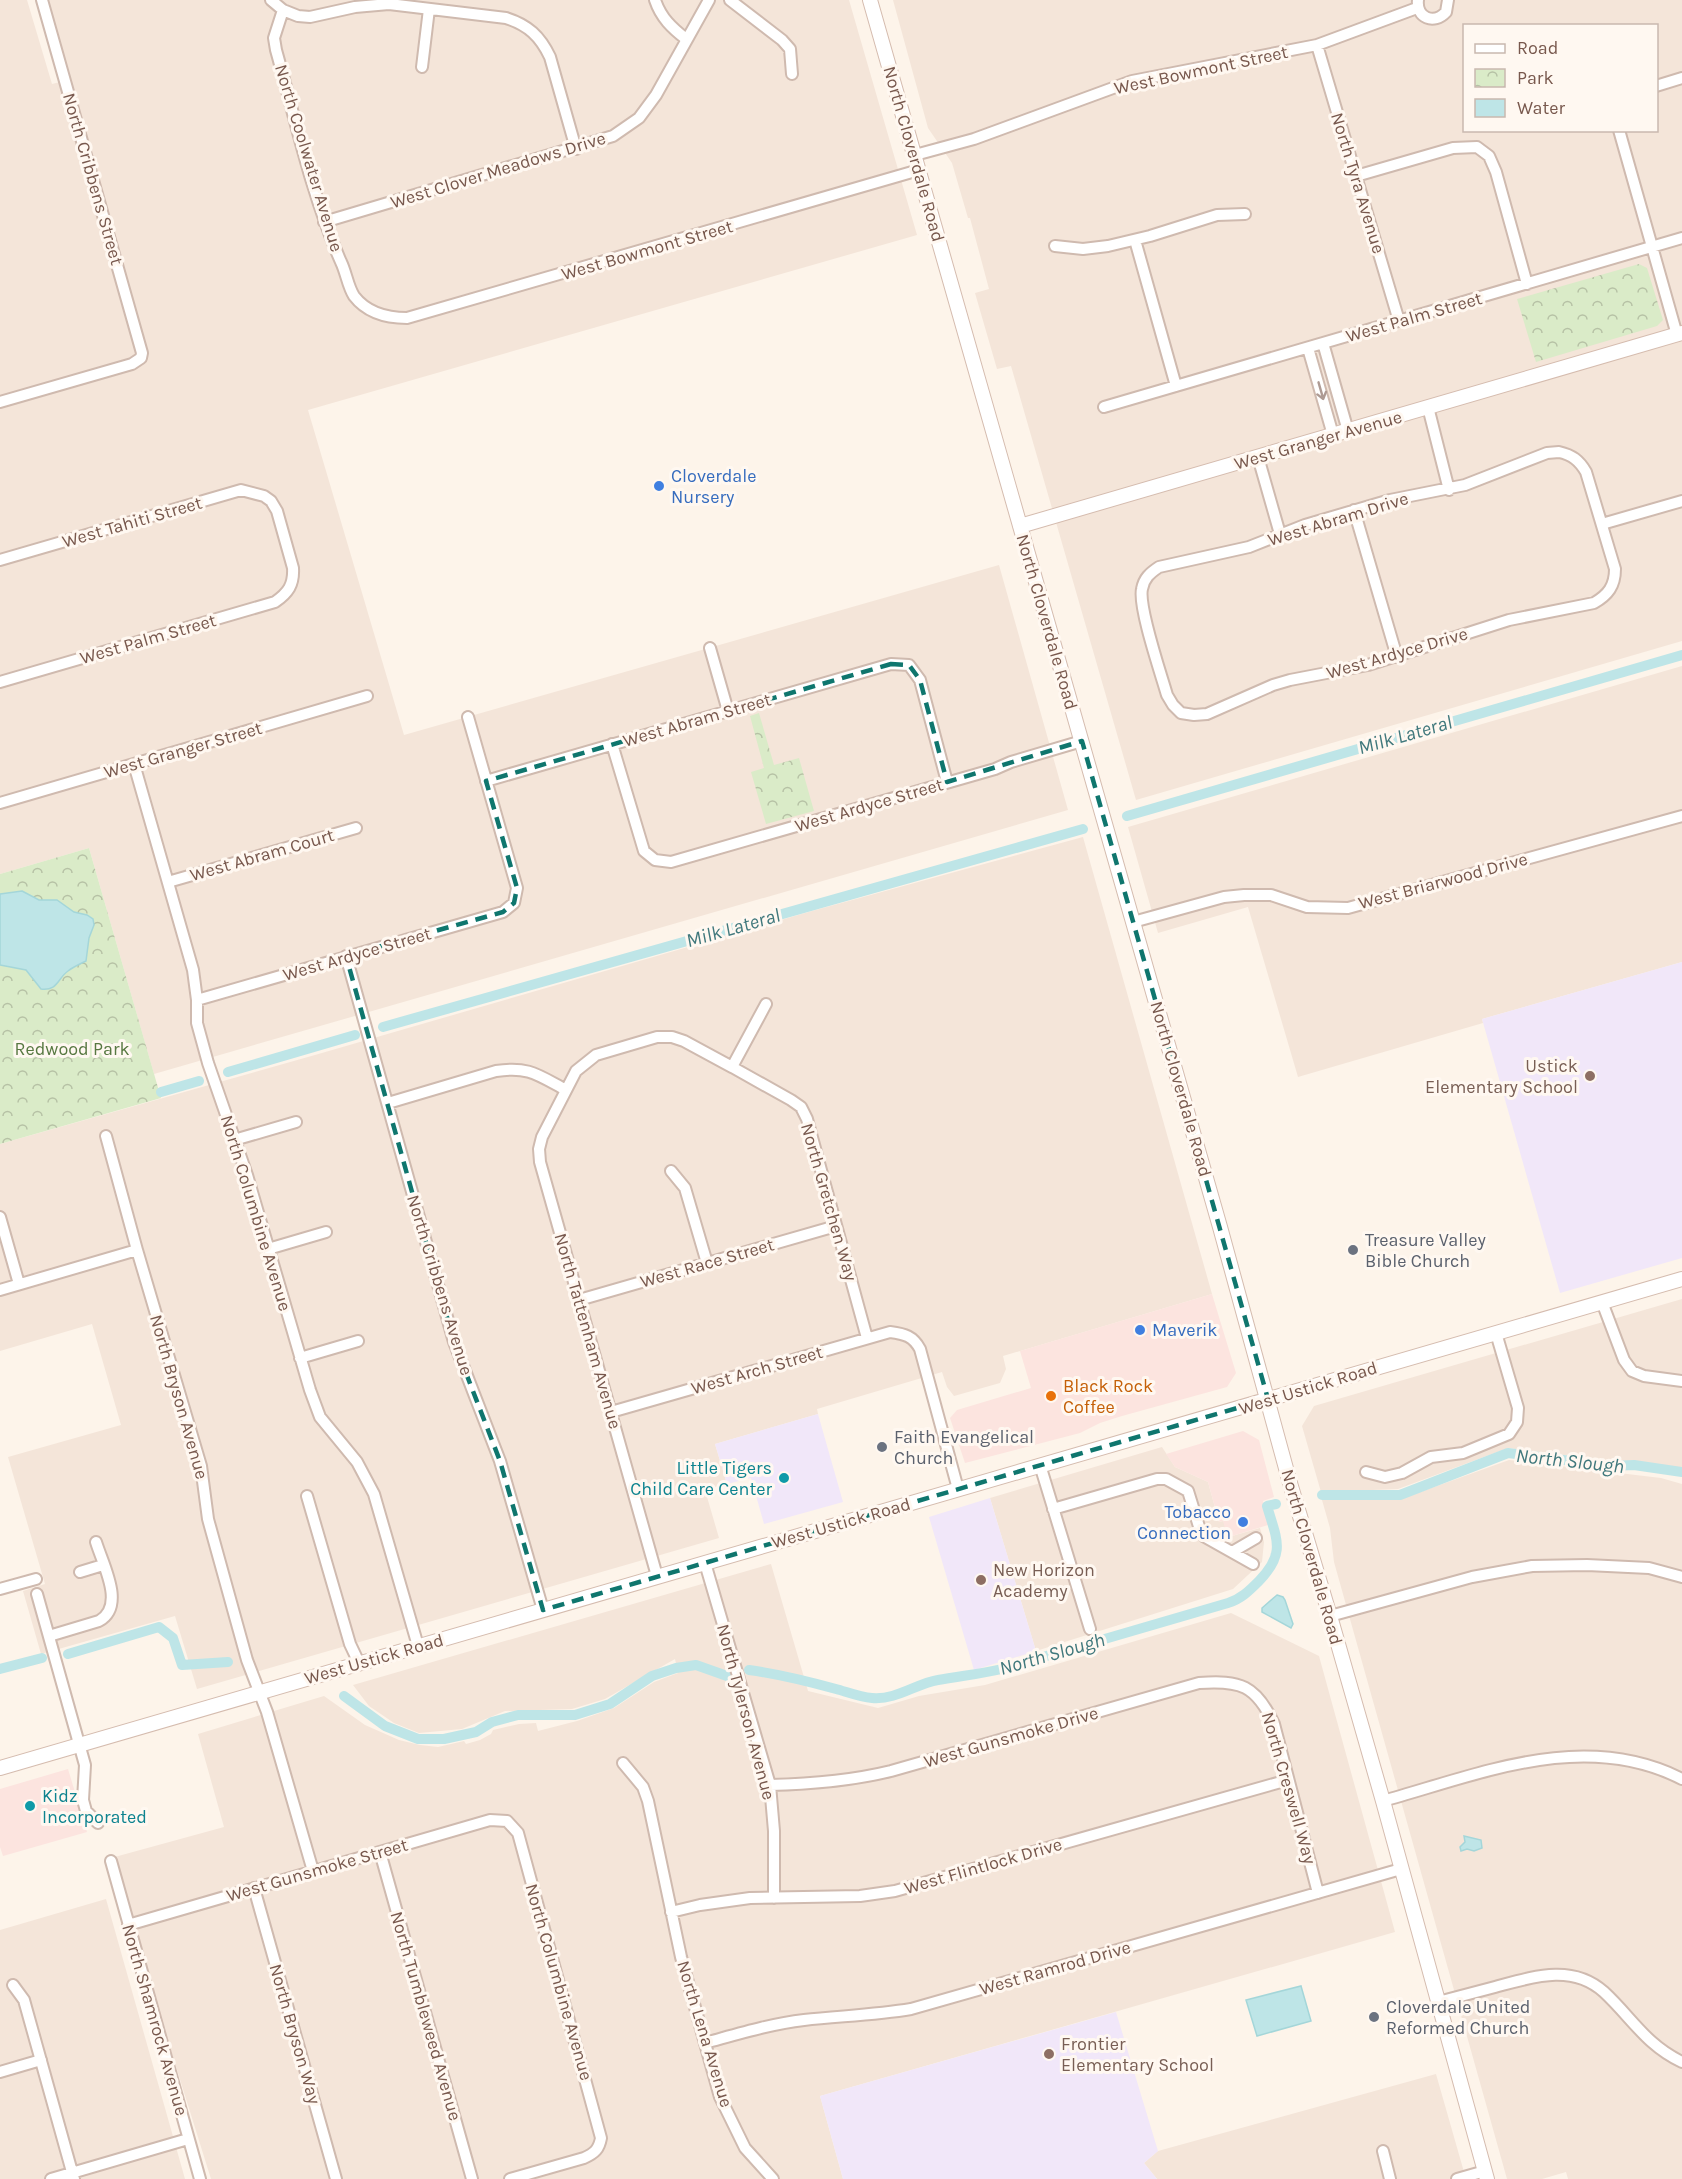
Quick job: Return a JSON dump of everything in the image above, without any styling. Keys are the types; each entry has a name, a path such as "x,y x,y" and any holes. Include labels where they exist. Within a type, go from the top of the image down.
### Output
{"main road":[{"name":"North Cloverdale Road","path":"870,0 1082,741 1290,1483 1383,1801 1486,2175"},
{"name":"West Granger Avenue","path":"1020,526 1680,334"},
{"name":"West Ustick Road","path":"0,1768 1682,1279"}],"street":[{"name":"North Cribbens Street","path":"0,402 132,364 141,358 142,347 42,0"},
{"path":"270,0 283,10 298,16 310,17 375,4 506,18 520,23 534,32 550,57 576,149"},
{"path":"655,0 662,16 671,28 686,39"},
{"name":"West Clover Meadows Drive","path":"324,222 576,149 613,136 639,118 656,95 709,0"},
{"path":"730,0 782,40 790,49 792,74"},
{"path":"1418,4 1425,17 1436,19 1446,12 1448,0"},
{"name":"West Bowmont Street","path":"915,155 974,139 1132,81 1317,45 1418,4"},
{"path":"422,66 429,9"},
{"name":"North Coolwater Avenue","path":"283,10 274,38 276,50 324,222 353,294 374,312"},
{"name":"North Tyra Avenue","path":"1317,45 1399,321"},
{"path":"1658,85 1682,78"},
{"path":"1620,132 1652,248 1680,334"},
{"path":"1356,176 1453,148 1478,147 1489,156 1496,172 1527,284"},
{"name":"West Bowmont Street","path":"374,312 390,318 407,318 919,170"},
{"path":"1055,246 1083,249 1135,240 1217,215 1245,214"},
{"name":"West Palm Street","path":"1104,407 1682,238"},
{"path":"1135,240 1176,386"},
{"path":"1323,343 1348,431"},
{"path":"1308,348 1333,435"},
{"path":"1428,407 1449,490"},
{"name":"West Abram Drive","path":"1181,713 1167,695 1141,600 1144,580 1159,567 1249,547 1280,534 1390,500 1449,490 1547,453 1570,454 1580,462 1587,472 1602,524"},
{"path":"1258,457 1280,534"},
{"name":"West Tahiti Street","path":"0,560 241,490 264,496 277,511 293,568 291,586"},
{"path":"1602,524 1682,501"},
{"path":"1354,510 1397,657"},
{"name":"West Ardyce Drive","path":"1181,713 1207,714 1273,685 1397,657 1509,620 1594,603 1603,598 1611,589 1615,579 1615,569 1602,524"},
{"name":"West Palm Street","path":"0,682 275,602 285,595 291,586"},
{"path":"710,648 728,711"},
{"name":"West Abram Street","path":"486,781 891,664 909,665 920,680 947,782"},
{"name":"West Granger Street","path":"0,803 366,696"},
{"path":"468,717 486,781"},
{"name":"West Ardyce Street","path":"612,744 644,851 655,860 671,862 1082,741"},
{"name":"North Columbine Avenue","path":"134,764 193,970 197,1023 247,1174 300,1358 320,1417 357,1462 374,1494 418,1646"},
{"name":"West Ardyce Street","path":"197,1000 503,912 514,903 517,888 486,781"},
{"name":"West Briarwood Drive","path":"1133,922 1224,897 1244,895 1271,895 1307,907 1348,908 1682,816"},
{"name":"West Abram Court","path":"168,882 356,828"},
{"name":"North Cribbens Avenue","path":"346,956 454,1342 500,1461 543,1610"},
{"path":"732,1068 766,1004"},
{"name":"North Gretchen Way","path":"566,1090 576,1071 596,1055 657,1037 672,1036 801,1107 807,1119 867,1338"},
{"path":"388,1103 496,1071 511,1069 525,1069 566,1090"},
{"name":"North Tattenham Avenue","path":"566,1090 542,1137 539,1149 540,1162 657,1576"},
{"path":"234,1140 296,1122"},
{"name":"North Bryson Avenue","path":"106,1136 201,1466 208,1519 251,1674 259,1692"},
{"path":"671,1171 686,1188 707,1263"},
{"path":"0,1217 20,1284"},
{"name":"West Race Street","path":"579,1300 836,1226"},
{"path":"268,1249 326,1232"},
{"path":"0,1290 137,1250"},
{"path":"1602,1302 1624,1360 1632,1371 1644,1376 1682,1381"},
{"name":"West Arch Street","path":"611,1412 867,1338 890,1332 903,1334 914,1339 920,1349 958,1489"},
{"path":"1366,1472 1385,1477 1402,1473 1431,1457 1464,1453 1509,1434 1517,1422 1518,1408 1496,1333"},
{"path":"300,1358 358,1341"},
{"path":"1040,1465 1090,1629"},
{"path":"1053,1509 1157,1479 1166,1479 1188,1491 1204,1537 1253,1564"},
{"path":"307,1496 350,1644 359,1663"},
{"path":"1232,1552 1256,1538"},
{"path":"49,1636 99,1621 111,1611 113,1599 96,1542"},
{"name":"North Tylerson Avenue","path":"705,1563 770,1785 774,1831 774,1898"},
{"path":"1330,1616 1473,1577 1532,1566 1587,1565 1649,1568 1682,1577"},
{"path":"80,1572 103,1566"},
{"path":"0,1589 36,1579"},
{"path":"37,1594 80,1745 86,1772 83,1800 87,1811 98,1823"},
{"name":"West Gunsmoke Drive","path":"770,1785 822,1784 858,1779 1199,1683 1225,1681 1249,1689"},
{"name":"North Creswell Way","path":"1249,1689 1264,1704 1274,1724 1318,1893"},
{"path":"259,1692 267,1712 313,1872"},
{"path":"1383,1801 1517,1764 1552,1757 1587,1755 1632,1760 1664,1770 1682,1779"},
{"name":"North Lena Avenue","path":"623,1763 643,1787 648,1801 681,1957 720,2097 745,2148 773,2179"},
{"name":"West Flintlock Drive","path":"671,1911 750,1898 860,1896 896,1891 1288,1780"},
{"name":"West Gunsmoke Street","path":"128,1925 490,1820 507,1821"},
{"name":"North Columbine Avenue","path":"507,1821 518,1833 600,2129 600,2146 594,2153 584,2158 510,2179"},
{"name":"North Tumbleweed Avenue","path":"380,1852 472,2179"},
{"name":"North Shamrock Avenue","path":"111,1861 200,2179"},
{"name":"West Ramrod Drive","path":"705,2043 761,2028 803,2020 883,2014 911,2009 1401,1869"},
{"name":"North Bryson Way","path":"254,1888 336,2179"},
{"path":"1438,2002 1533,1976 1557,1974 1581,1978 1603,1991 1663,2053 1682,2062"},
{"path":"14,1985 24,2000 74,2176"},
{"path":"0,2072 41,2060"},
{"path":"51,2179 74,2176 188,2139"},
{"path":"1383,2151 1390,2179"},
{"path":"1457,2179 1486,2175"}],"highlighted area":[{"path":"891,664 909,665 920,680 947,782 1082,741 1268,1399 543,1610 500,1461 454,1342 346,956 503,912 514,903 517,888 486,781"}],"shaded area":[{"path":"0,0 27,0 52,84 68,80 47,0 849,0 917,235 308,410 404,735 999,565 1068,810 154,1074 89,848 0,874"},
{"path":"893,0 1682,0 1682,641 1136,800 1011,366 997,369 975,293 989,289 952,163 928,128"},
{"path":"1682,666 1682,962 1482,1019 1483,1023 1298,1077 1248,907 1158,933 1128,827"},
{"path":"1083,837 1212,1294 1003,1356 1006,1369 1000,1383 954,1396 947,1387 942,1372 817,1409 818,1414 715,1444 727,1484 705,1490 719,1538 197,1689 175,1616 41,1654 23,1591 45,1584 8,1457 121,1425 92,1324 0,1351 0,1144 812,911"},
{"name":"Ustick Elementary School","path":"1682,962 1682,1258 1560,1293 1482,1019"},
{"path":"1212,1294 1236,1373 1227,1387 1122,1416 1080,1433 965,1463 950,1418 957,1410 1031,1388 1020,1351"},
{"path":"1682,1299 1682,1470 1651,1463 1611,1461 1508,1448 1398,1489 1321,1492 1302,1426 1314,1406"},
{"path":"818,1414 843,1502 764,1524 751,1478 727,1484 715,1444"},
{"path":"1243,1431 1259,1440 1274,1497 1263,1501 1268,1525 1232,1536 1230,1531 1226,1532 1223,1521 1219,1522 1208,1482 1175,1467 1166,1454"},
{"path":"1162,1447 1175,1467 1208,1482 1219,1522 1223,1521 1232,1536 1260,1528 1264,1542 1262,1562 1233,1589 1036,1651 990,1498"},
{"path":"1509,1460 1661,1478 1682,1484 1682,2179 1568,2179 1566,2172 1542,2179 1507,2179 1334,1562 1330,1528 1322,1500 1401,1499"},
{"name":"New Horizon Academy","path":"990,1498 1036,1651 974,1670 929,1517"},
{"path":"771,1564 808,1691 878,1708 919,1696 985,1685 1231,1613 1319,1656 1395,1932 820,2096 843,2179 211,2179 111,1858 224,1827 198,1734 324,1696 365,1725 399,1740 438,1747 464,1741 466,1744 480,1740 491,1734 493,1730 519,1724 536,1723 538,1731 577,1721 614,1708 654,1682 678,1673 675,1659 605,1699 572,1709 505,1711 462,1729 419,1733 394,1723 369,1706 353,1685"},
{"path":"68,1769 87,1832 3,1856 0,1847 0,1789"},
{"path":"106,1899 185,2179 0,2179 0,1930"},
{"name":"Frontier Elementary School","path":"1116,2012 1158,2151 1144,2163 1157,2179 843,2179 820,2096"},
{"path":"1436,2074 1466,2179 1157,2179 1144,2163 1158,2151"}],"green space":[{"path":"1639,264 1647,268 1663,320 1657,326 1536,362 1517,299"},
{"path":"759,713 774,765 799,758 814,811 766,824 751,772 764,768 750,716"},
{"name":"Redwood Park","path":"89,848 161,1098 0,1144 0,874"}],"water":[{"path":"22,891 39,900 57,900 74,912 93,919 94,925 89,938 86,961 64,974 51,988 41,989 26,970 0,965 0,894"},
{"path":"1277,1595 1285,1600 1293,1624 1291,1628 1262,1612 1262,1608"},
{"path":"1464,1836 1481,1840 1482,1848 1474,1851 1467,1849 1461,1851 1460,1847 1465,1842"},
{"path":"1301,1986 1311,2021 1257,2036 1246,2000"}],"waterway":[{"name":"Milk Lateral","path":"1127,816 1682,655"},
{"name":"Milk Lateral","path":"383,1027 1083,829"},
{"name":"Milk Lateral","path":"228,1072 355,1035"},
{"name":"Milk Lateral","path":"161,1092 199,1081"},
{"name":"North Slough","path":"1322,1495 1400,1495 1508,1453 1682,1472"},
{"name":"North Slough","path":"749,1670 793,1678 863,1697 890,1697 930,1682 1002,1669 1228,1603 1237,1599 1259,1581 1273,1562 1277,1546 1267,1506 1276,1504"},
{"name":"North Slough","path":"68,1654 159,1627 173,1638 182,1665 228,1662"},
{"name":"North Slough","path":"0,1669 42,1658"},
{"name":"North Slough","path":"344,1696 385,1726 418,1739 444,1739 476,1732 492,1722 518,1715 575,1715 610,1704 652,1676 676,1668 696,1665 727,1676"}],"place":[{"name":"Cloverdale Nursery","path":"659,486"},
{"name":"Ustick Elementary School","path":"1590,1076"},
{"name":"Treasure Valley Bible Church","path":"1353,1250"},
{"name":"Maverik","path":"1140,1330"},
{"name":"Black Rock Coffee","path":"1051,1396"},
{"name":"Faith Evangelical Church","path":"882,1447"},
{"name":"Little Tigers Child Care Center","path":"784,1478"},
{"name":"Tobacco Connection","path":"1243,1522"},
{"name":"New Horizon Academy","path":"981,1580"},
{"name":"Kidz Incorporated","path":"30,1806"},
{"name":"Cloverdale United Reformed Church","path":"1374,2017"},
{"name":"Frontier Elementary School","path":"1049,2054"}]}
